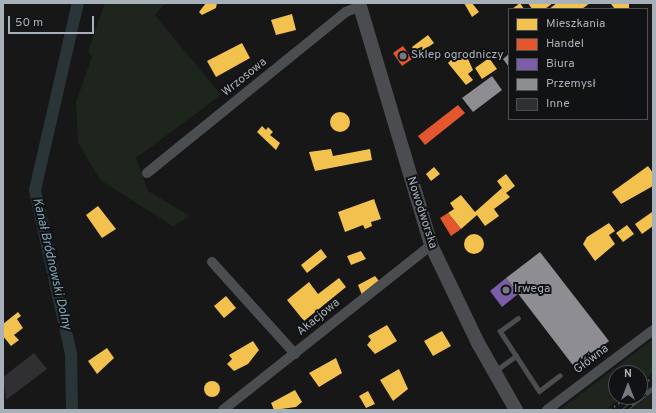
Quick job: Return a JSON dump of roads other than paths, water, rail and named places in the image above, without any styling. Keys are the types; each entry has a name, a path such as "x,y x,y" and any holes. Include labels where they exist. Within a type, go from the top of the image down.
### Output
{"main road":[{"name":"Nowodworska","path":"360,4 431,245 494,371 516,410"}],"street":[{"name":"Wrzosowa","path":"147,173 346,12 360,4"},
{"name":"Akacjowa","path":"223,410 431,245"},
{"path":"212,262 295,354"},
{"name":"Główna","path":"547,410 653,330"}],"lane":[{"path":"518,318 500,331 539,391 560,375"},
{"path":"494,371 516,356"}],"waterway":[{"name":"Kanał Bródnowski Dolny","path":"72,410 71,354 35,190 78,3"}],"railway":[{"path":"624,410 653,388"}],"place":[{"name":"Sklep ogrodniczy","path":"403,56"},
{"name":"Irwega","path":"506,290"}]}
